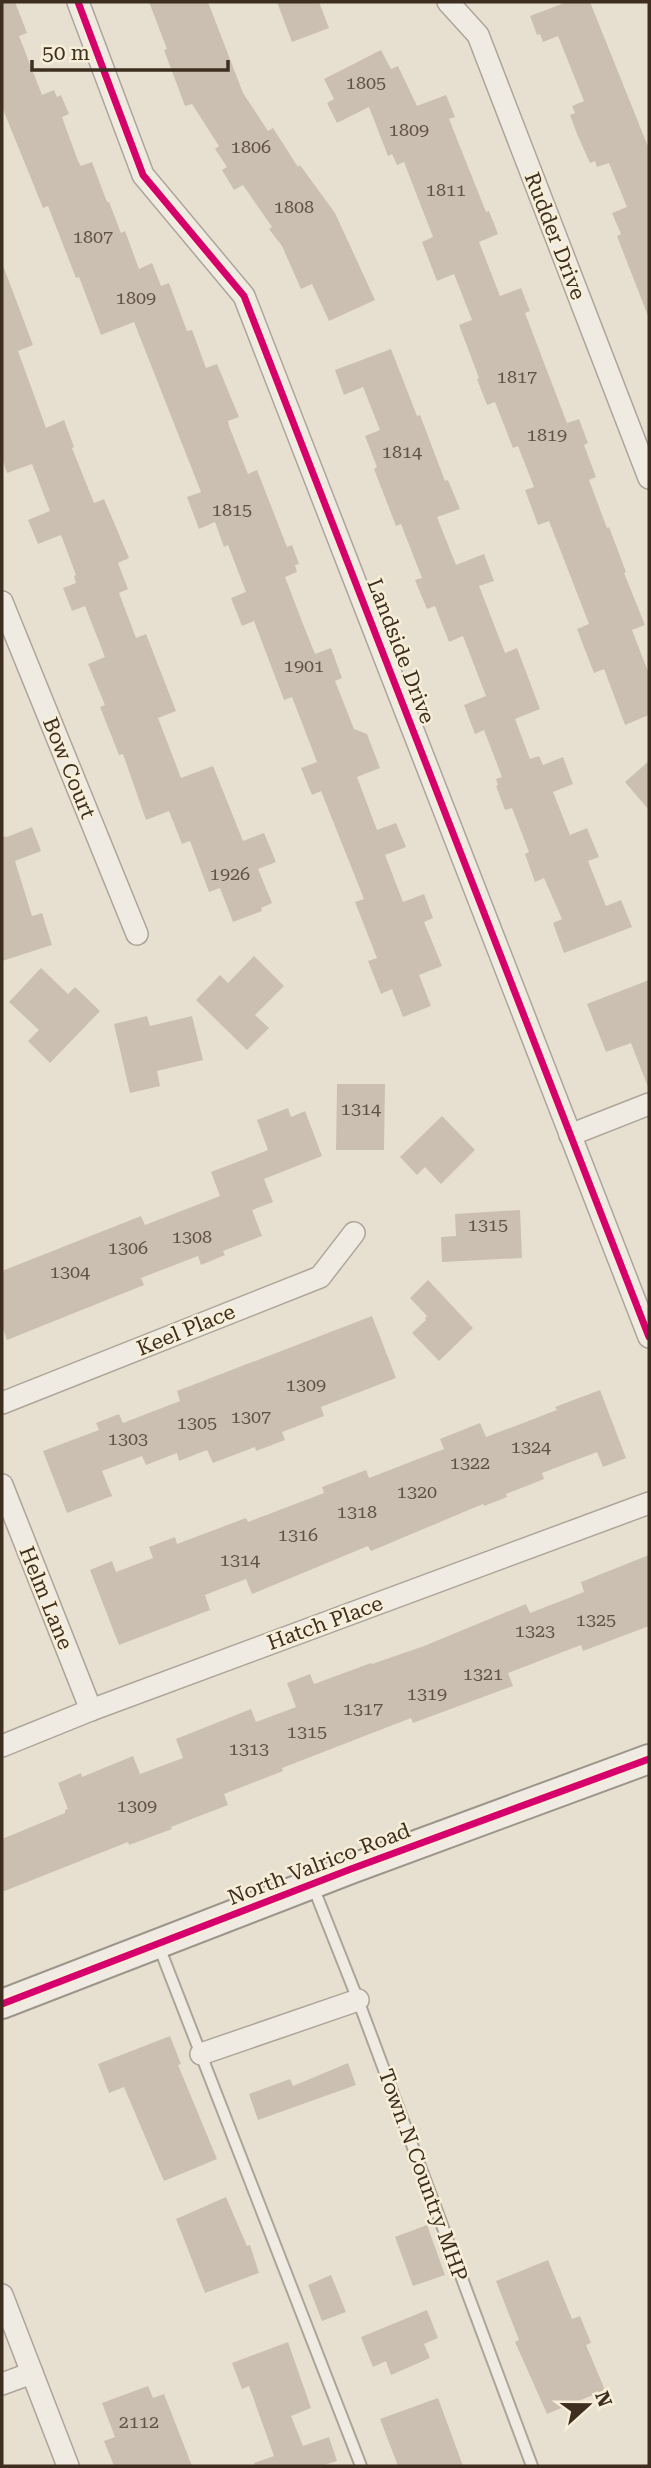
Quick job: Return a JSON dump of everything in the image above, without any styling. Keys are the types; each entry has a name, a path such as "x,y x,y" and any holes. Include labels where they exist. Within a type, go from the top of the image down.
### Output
{"street":[{"name":"Landside Drive","path":"78,2 143,175 244,296 649,1337"},
{"name":"Rudder Drive","path":"448,2 478,35 643,445 649,478"},
{"name":"Bow Court","path":"2,602 137,934"},
{"path":"570,1135 649,1104"},
{"name":"Keel Place","path":"2,1404 320,1277 354,1233"},
{"name":"Helm Lane","path":"2,1485 91,1710"},
{"name":"Hatch Place","path":"2,1746 91,1710 649,1503"},
{"name":"North Valrico Road","path":"2,2004 312,1884 649,1759"},
{"path":"201,2054 358,2000"},
{"path":"2,2295 68,2466"},
{"path":"2,2384 32,2373"}],"lane":[{"name":"Town N Country MHP","path":"312,1884 532,2466"},
{"path":"158,1944 361,2466"}],"building":[{"path":"2,2 15,2 27,33 19,36 42,95 54,90 57,97 61,95 69,114 62,117 78,161 81,166 92,162 121,233 125,231 139,269 152,263 161,286 169,283 187,331 192,330 206,368 217,364 239,417 228,421 248,474 257,470 287,547 292,545 299,564 295,565 297,572 285,577 315,654 331,648 342,678 335,681 354,729 367,734 380,768 357,777 377,830 396,823 406,847 385,855 403,902 424,894 433,918 424,922 442,966 419,975 431,1006 403,1017 392,989 381,994 368,961 377,958 355,902 364,899 321,791 312,795 301,768 317,762 292,697 284,700 254,621 242,626 231,598 246,592 228,545 224,547 215,522 199,529 187,497 201,492 134,322 101,335 48,206 43,208 2,107"},
{"path":"149,2 208,2 243,93 268,131 273,128 298,167 300,165 335,213 375,300 329,321 312,284 301,289 282,246 269,229 272,227 243,185 234,190 222,170 227,167 215,149 219,146 192,104 185,106"},
{"path":"277,2 319,2 329,28 292,42"},
{"path":"567,2 590,2 649,149 649,316 617,236 621,234 612,213 627,207 609,163 597,167 595,161 590,163 577,134 570,115 575,113 572,106 584,101 558,36 543,42 540,34 537,35 530,16"},
{"path":"381,50 391,69 398,66 417,106 446,95 455,117 449,119 486,212 489,211 498,234 479,242 500,296 521,288 530,311 525,313 567,423 579,419 588,443 584,445 596,477 589,480 645,625 632,630 649,674 649,715 625,725 604,669 594,673 577,629 589,624 549,521 538,525 525,490 534,487 518,446 513,448 495,402 487,405 477,379 479,378 459,325 472,320 454,274 437,281 422,242 433,237 404,162 397,165 392,154 388,156 369,107 337,123 327,103 334,99 324,79"},
{"path":"2,268 33,345 18,351 46,428 64,420 94,503 104,499 129,558 118,563 128,589 119,593 136,638 146,634 176,711 158,718 181,778 213,766 243,841 264,833 276,862 258,869 272,903 261,908 262,911 233,922 220,888 209,892 190,841 182,844 169,811 146,820 123,754 119,755 100,707 105,705 88,664 105,657 85,606 72,611 63,588 76,583 76,575 61,535 38,544 28,520 50,511 32,464 7,473 2,458"},
{"path":"391,349 445,481 448,480 460,509 437,517 456,565 484,554 494,581 479,586 505,653 517,648 540,709 515,719 530,759 539,756 543,765 563,757 573,784 553,792 570,835 587,828 599,857 588,861 606,906 621,900 632,927 564,953 553,923 562,919 544,878 535,882 525,854 529,852 512,808 505,810 496,786 496,779 502,777 484,730 475,734 464,705 486,696 463,636 449,642 435,606 427,609 415,580 422,578 401,524 396,526 374,469 377,467 365,436 380,430 363,387 344,395 335,370"},
{"path":"649,761 649,810 625,782"},
{"path":"32,827 41,851 15,861 32,916 42,913 52,945 2,961 2,836 7,837"},
{"path":"254,956 284,986 255,1015 269,1028 247,1050 196,1000 220,975 228,983"},
{"path":"41,968 68,994 75,987 100,1011 50,1063 28,1041 39,1030 9,1002"},
{"path":"649,980 648,1087 631,1043 606,1052 587,1004"},
{"path":"147,1016 150,1026 192,1016 203,1060 157,1071 160,1086 130,1093 114,1024"},
{"path":"337,1084 385,1084 384,1150 336,1150"},
{"path":"288,1108 291,1117 305,1111 322,1156 264,1179 273,1202 252,1210 262,1236 223,1251 225,1255 201,1265 198,1256 141,1278 144,1285 7,1340 2,1326 2,1271 141,1216 145,1225 220,1196 211,1172 268,1150 257,1120"},
{"path":"442,1116 475,1150 441,1184 425,1167 417,1175 400,1157"},
{"path":"520,1210 522,1258 442,1262 441,1237 456,1236 455,1214"},
{"path":"428,1280 473,1328 439,1361 412,1333 427,1316 410,1298"},
{"path":"372,1316 396,1378 321,1407 324,1416 282,1432 285,1440 256,1451 255,1447 213,1463 207,1450 179,1461 177,1453 146,1465 142,1456 102,1471 112,1496 67,1513 43,1451 99,1430 96,1423 119,1414 123,1423 180,1401 177,1391"},
{"path":"600,1390 626,1458 603,1467 597,1452 542,1473 544,1479 506,1494 507,1497 484,1506 483,1504 371,1551 368,1546 252,1594 246,1579 205,1595 210,1610 119,1645 90,1570 112,1561 116,1572 153,1558 149,1547 175,1537 177,1544 246,1518 248,1522 324,1493 322,1487 366,1470 369,1478 444,1449 440,1439 480,1423 486,1437 557,1410 555,1407"},
{"path":"649,1555 649,1626 583,1651 581,1645 508,1673 513,1686 413,1723 411,1718 282,1768 283,1771 224,1794 228,1805 171,1827 172,1829 129,1845 128,1842 2,1892 2,1839 65,1813 68,1809 58,1783 81,1773 82,1777 133,1756 140,1774 183,1758 176,1739 251,1709 256,1722 296,1707 287,1683 310,1674 314,1684 424,1646 526,1604 530,1613 584,1592 581,1582"},
{"path":"170,2036 181,2064 178,2065 217,2159 164,2181 124,2087 109,2093 98,2064"},
{"path":"348,2063 356,2085 258,2120 249,2094 290,2079 293,2086"},
{"path":"226,2197 247,2246 250,2245 259,2273 205,2293 176,2219"},
{"path":"427,2225 445,2275 413,2286 395,2237"},
{"path":"548,2260 572,2319 580,2316 591,2343 586,2345 605,2390 547,2414 515,2342 519,2340 496,2281"},
{"path":"331,2275 346,2312 322,2321 308,2285"},
{"path":"427,2310 438,2338 424,2344 430,2358 391,2375 386,2361 373,2367 361,2337"},
{"path":"288,2342 311,2408 291,2416 303,2446 329,2437 337,2461 321,2466 255,2466 254,2463 274,2456 249,2386 242,2389 232,2363"},
{"path":"148,2386 153,2398 164,2394 192,2466 114,2466 104,2441 115,2437 102,2403"},
{"path":"438,2398 463,2466 398,2466 380,2419"}],"cycle path":[{"path":"78,2 143,175 244,296 649,1337"},
{"path":"2,2004 351,1869 649,1759"}]}
